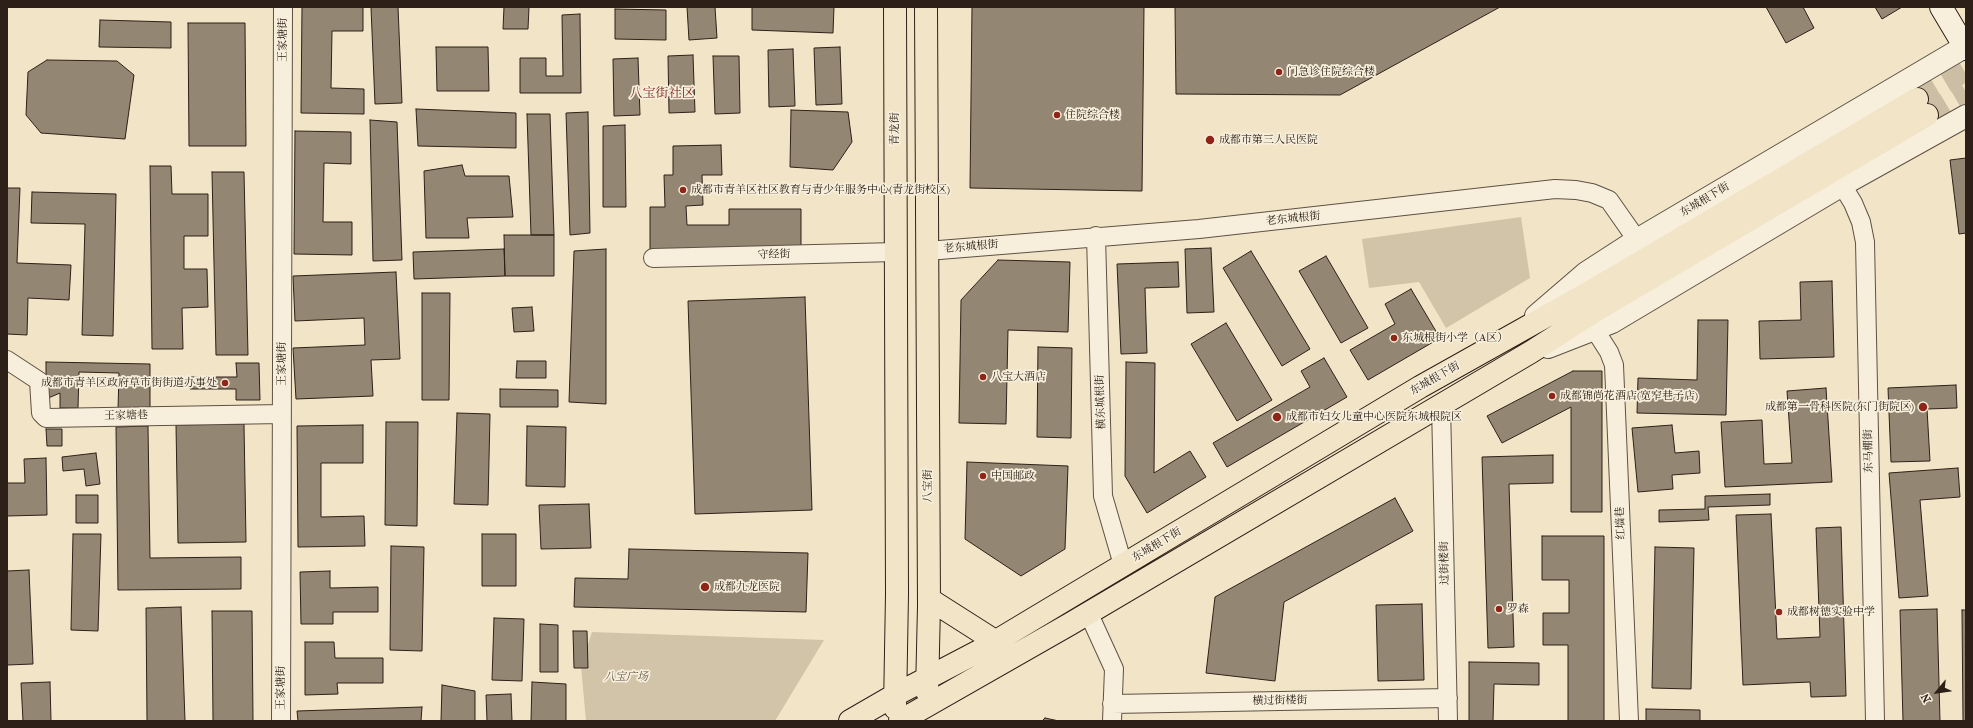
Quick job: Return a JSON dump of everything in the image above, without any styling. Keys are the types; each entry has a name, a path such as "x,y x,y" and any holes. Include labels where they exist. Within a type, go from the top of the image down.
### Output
{"main road":[{"name":"青龙街","path":"895,7 896,252"},
{"path":"926,7 927,250"},
{"path":"1517,332 1922,107 1531,352"},
{"name":"八宝街","path":"927,250 929,598 926,679 928,712"},
{"path":"895,721 897,610 896,252"},
{"name":"东城根下街","path":"850,721 995,641 1420,387 1517,332"},
{"name":"东城根下街","path":"900,721 928,712 1088,612 1531,352"},
{"path":"929,598 995,641"}],"street":[{"name":"王家塘街","path":"281,721 284,7"},
{"path":"1941,7 1966,47"},
{"name":"东城根下街","path":"1517,332 1586,273 1637,240 1966,47"},
{"name":"东城根下街","path":"1531,352 1595,330 1612,322 1842,185 1966,116"},
{"name":"东马棚街","path":"1842,185 1853,203 1861,222 1865,242 1875,721"},
{"name":"老东城根街","path":"927,250 1206,228 1554,189 1576,190 1592,193 1609,200 1637,240"},
{"name":"横东城根街","path":"1096,236 1103,496 1123,565"},
{"name":"守经街","path":"653,258 896,252"},
{"name":"红墙巷","path":"1595,330 1609,352 1614,365 1630,721"},
{"name":"王家塘巷","path":"7,360 39,381 41,413 46,418 282,414"},
{"name":"过街楼街","path":"1441,405 1448,721"},
{"path":"1088,612 1114,668 1112,712"},
{"name":"横过街楼街","path":"1112,712 1448,698"}],"green space":[{"path":"1521,217 1530,278 1446,328 1419,282 1369,288 1362,239"},
{"name":"八宝广场","path":"592,632 824,640 775,721 586,721 581,666"}],"building":[{"path":"302,7 363,7 363,31 332,31 331,88 364,89 364,114 301,113"},
{"path":"371,7 398,7 402,103 375,104"},
{"path":"504,7 529,7 528,29 503,29"},
{"path":"687,7 715,7 717,38 689,40"},
{"path":"752,7 834,7 833,33 752,30"},
{"name":"住院综合楼","path":"972,7 1144,7 1142,191 970,188"},
{"name":"门急诊住院综合楼","path":"1175,7 1500,7 1340,95 1176,94"},
{"path":"1766,7 1803,7 1814,28 1786,43"},
{"path":"1875,7 1902,7 1882,19"},
{"path":"615,9 666,10 666,40 615,39"},
{"path":"580,14 581,93 520,93 520,58 546,58 546,76 563,76 562,15"},
{"path":"100,20 171,22 171,48 99,47"},
{"path":"188,23 245,23 246,146 189,146"},
{"path":"436,47 488,47 489,91 437,91"},
{"path":"840,47 842,104 816,105 814,48"},
{"path":"793,49 795,106 769,107 768,50"},
{"path":"693,55 695,112 669,113 668,56"},
{"path":"713,56 739,56 740,113 715,114"},
{"path":"638,58 640,115 614,116 613,59"},
{"path":"47,60 117,61 134,75 125,139 41,133 26,115 28,72"},
{"path":"416,109 516,113 516,148 418,146"},
{"path":"791,110 848,112 852,142 833,170 790,167"},
{"path":"588,112 590,233 570,235 566,113"},
{"path":"527,114 550,114 554,235 531,235"},
{"path":"370,120 397,122 402,260 373,261"},
{"path":"625,125 626,207 603,207 603,126"},
{"path":"295,131 351,132 351,164 324,163 323,222 352,222 352,255 294,254"},
{"name":"成都市青羊区社区教育与青少年服务中心(青龙街校区)","path":"721,145 722,175 702,175 703,205 686,206 687,225 729,225 729,209 801,209 801,251 650,251 650,207 665,207 664,175 673,175 673,146"},
{"path":"1966,158 1966,233 1959,234 1950,160"},
{"path":"462,165 465,176 509,176 513,217 467,218 469,238 426,238 424,171"},
{"path":"150,166 171,166 172,194 208,194 208,236 184,236 184,269 207,269 208,307 182,308 183,349 152,349"},
{"path":"212,172 244,172 248,355 216,355"},
{"path":"7,188 20,188 17,263 71,265 69,300 28,298 27,335 7,334"},
{"path":"32,192 116,194 113,336 82,335 85,224 31,223"},
{"path":"504,235 554,235 554,276 505,276"},
{"path":"1211,248 1214,312 1187,313 1185,249"},
{"path":"504,249 505,276 414,279 413,252"},
{"path":"606,249 606,404 569,402 574,251"},
{"path":"1251,251 1310,349 1282,366 1223,268"},
{"path":"1326,256 1368,328 1341,343 1299,271"},
{"name":"八宝大酒店","path":"998,260 1070,262 1068,332 1008,330 1006,424 959,423 961,300"},
{"path":"1178,262 1179,287 1145,288 1147,353 1121,354 1117,264"},
{"path":"396,272 400,359 371,360 373,396 296,399 293,348 365,345 364,318 295,321 293,276"},
{"path":"1832,281 1834,357 1760,359 1759,321 1801,320 1800,282"},
{"path":"1411,289 1440,338 1368,380 1350,350 1395,324 1385,304"},
{"path":"422,293 450,293 449,400 422,400"},
{"path":"805,297 812,510 695,514 688,301"},
{"path":"532,307 534,331 514,332 512,308"},
{"path":"1698,320 1728,320 1726,415 1637,413 1638,378 1697,380"},
{"path":"1226,323 1272,400 1237,421 1191,344"},
{"path":"1038,347 1072,348 1071,438 1037,437"},
{"name":"成都市妇女儿童中心医院东城根院区","path":"1324,358 1347,397 1227,467 1213,443 1310,387 1301,371"},
{"path":"517,361 546,361 546,378 516,378"},
{"path":"46,362 150,364 150,410 118,409 119,373 79,372 78,408 60,408 60,393 46,399"},
{"path":"1126,362 1155,363 1154,473 1190,451 1206,477 1147,513 1125,476"},
{"name":"成都市青羊区政府草市街街道办事处","path":"236,363 259,363 260,400 236,400 236,389 190,389 190,377 237,377"},
{"path":"1573,371 1602,371 1602,512 1571,512 1571,407 1502,443 1487,416"},
{"path":"1956,385 1957,408 1927,409 1930,461 1891,462 1888,388"},
{"path":"1826,388 1832,482 1725,487 1721,422 1762,420 1764,464 1792,463 1787,391"},
{"path":"500,389 558,390 558,407 500,407"},
{"path":"457,413 490,414 488,505 454,504"},
{"path":"386,422 418,422 417,526 385,525"},
{"path":"244,424 246,542 178,543 176,425"},
{"path":"363,425 363,463 321,463 321,517 364,516 365,546 298,547 297,426"},
{"path":"1672,425 1675,453 1699,451 1700,473 1672,475 1673,489 1638,492 1632,428"},
{"path":"148,426 150,558 241,557 241,589 118,590 116,427"},
{"path":"527,426 566,427 565,487 526,486"},
{"path":"46,429 62,429 62,446 47,446"},
{"path":"96,453 100,484 86,486 84,469 63,471 62,457"},
{"path":"1553,455 1553,483 1509,484 1514,647 1488,648 1482,457"},
{"path":"46,458 47,515 7,516 7,483 25,483 24,459"},
{"path":"967,462 1068,466 1065,549 1021,576 965,539"},
{"path":"1958,468 1960,497 1920,500 1928,596 1899,598 1889,473"},
{"path":"1770,494 1770,505 1708,507 1709,520 1659,522 1659,510 1705,509 1705,496"},
{"path":"76,495 98,495 98,523 76,523"},
{"path":"1395,498 1413,531 1284,602 1275,681 1206,673 1215,597"},
{"path":"589,504 591,548 541,549 539,505"},
{"path":"1771,514 1777,639 1820,637 1816,528 1841,527 1846,696 1811,697 1810,682 1743,685 1736,515"},
{"path":"73,534 101,534 98,631 71,630"},
{"path":"482,534 516,534 516,586 482,586"},
{"path":"1542,536 1604,536 1604,721 1568,721 1568,645 1543,645 1543,613 1569,613 1569,580 1542,580"},
{"path":"391,546 424,547 422,651 390,650"},
{"path":"1655,547 1694,548 1691,689 1652,688"},
{"path":"629,549 808,553 806,612 574,607 575,578 628,579"},
{"path":"29,570 33,664 7,665 7,571"},
{"path":"330,571 330,588 378,587 378,612 333,612 333,624 301,624 300,572"},
{"path":"1422,604 1424,680 1378,681 1376,605"},
{"path":"181,607 185,721 147,721 146,608"},
{"path":"1937,609 1940,721 1903,721 1900,610"},
{"path":"1962,610 1966,610 1966,721 1963,721"},
{"path":"212,611 252,611 253,721 213,721"},
{"path":"494,618 524,619 522,681 492,680"},
{"path":"540,624 558,625 558,672 540,672"},
{"path":"573,631 587,631 588,668 574,668"},
{"path":"305,642 334,642 335,658 383,658 383,683 337,683 338,694 305,695"},
{"path":"1469,662 1539,663 1539,685 1494,684 1493,721 1469,721"},
{"path":"50,682 51,721 23,721 21,683"},
{"path":"532,682 566,684 566,721 531,721"},
{"path":"442,685 475,691 475,721 441,721"},
{"path":"511,694 512,721 487,721 486,695"},
{"path":"422,707 421,721 298,721 297,711"},
{"path":"1646,709 1700,710 1700,721 1646,721"},
{"path":"1045,718 1059,721 1042,721"}],"tunnel":[{"path":"1917,99 1966,70"},
{"path":"1927,115 1966,92"}],"place":[{"name":"门急诊住院综合楼","path":"1279,72"},
{"name":"住院综合楼","path":"1057,115"},
{"name":"成都市第三人民医院","path":"1210,140"},
{"name":"成都市青羊区社区教育与青少年服务中心(青龙街校区)","path":"683,190"},
{"name":"东城根街小学（A区）","path":"1394,338"},
{"name":"八宝大酒店","path":"983,377"},
{"name":"成都市青羊区政府草市街街道办事处","path":"225,383"},
{"name":"成都锦尚花酒店(宽窄巷子店)","path":"1552,396"},
{"name":"成都第一骨科医院(东门街院区)","path":"1923,407"},
{"name":"成都市妇女儿童中心医院东城根院区","path":"1277,417"},
{"name":"中国邮政","path":"983,476"},
{"name":"成都九龙医院","path":"705,587"},
{"name":"罗森","path":"1499,609"},
{"name":"成都树德实验中学","path":"1779,612"}],"district":[{"name":"八宝街社区","path":"662,94"}]}
